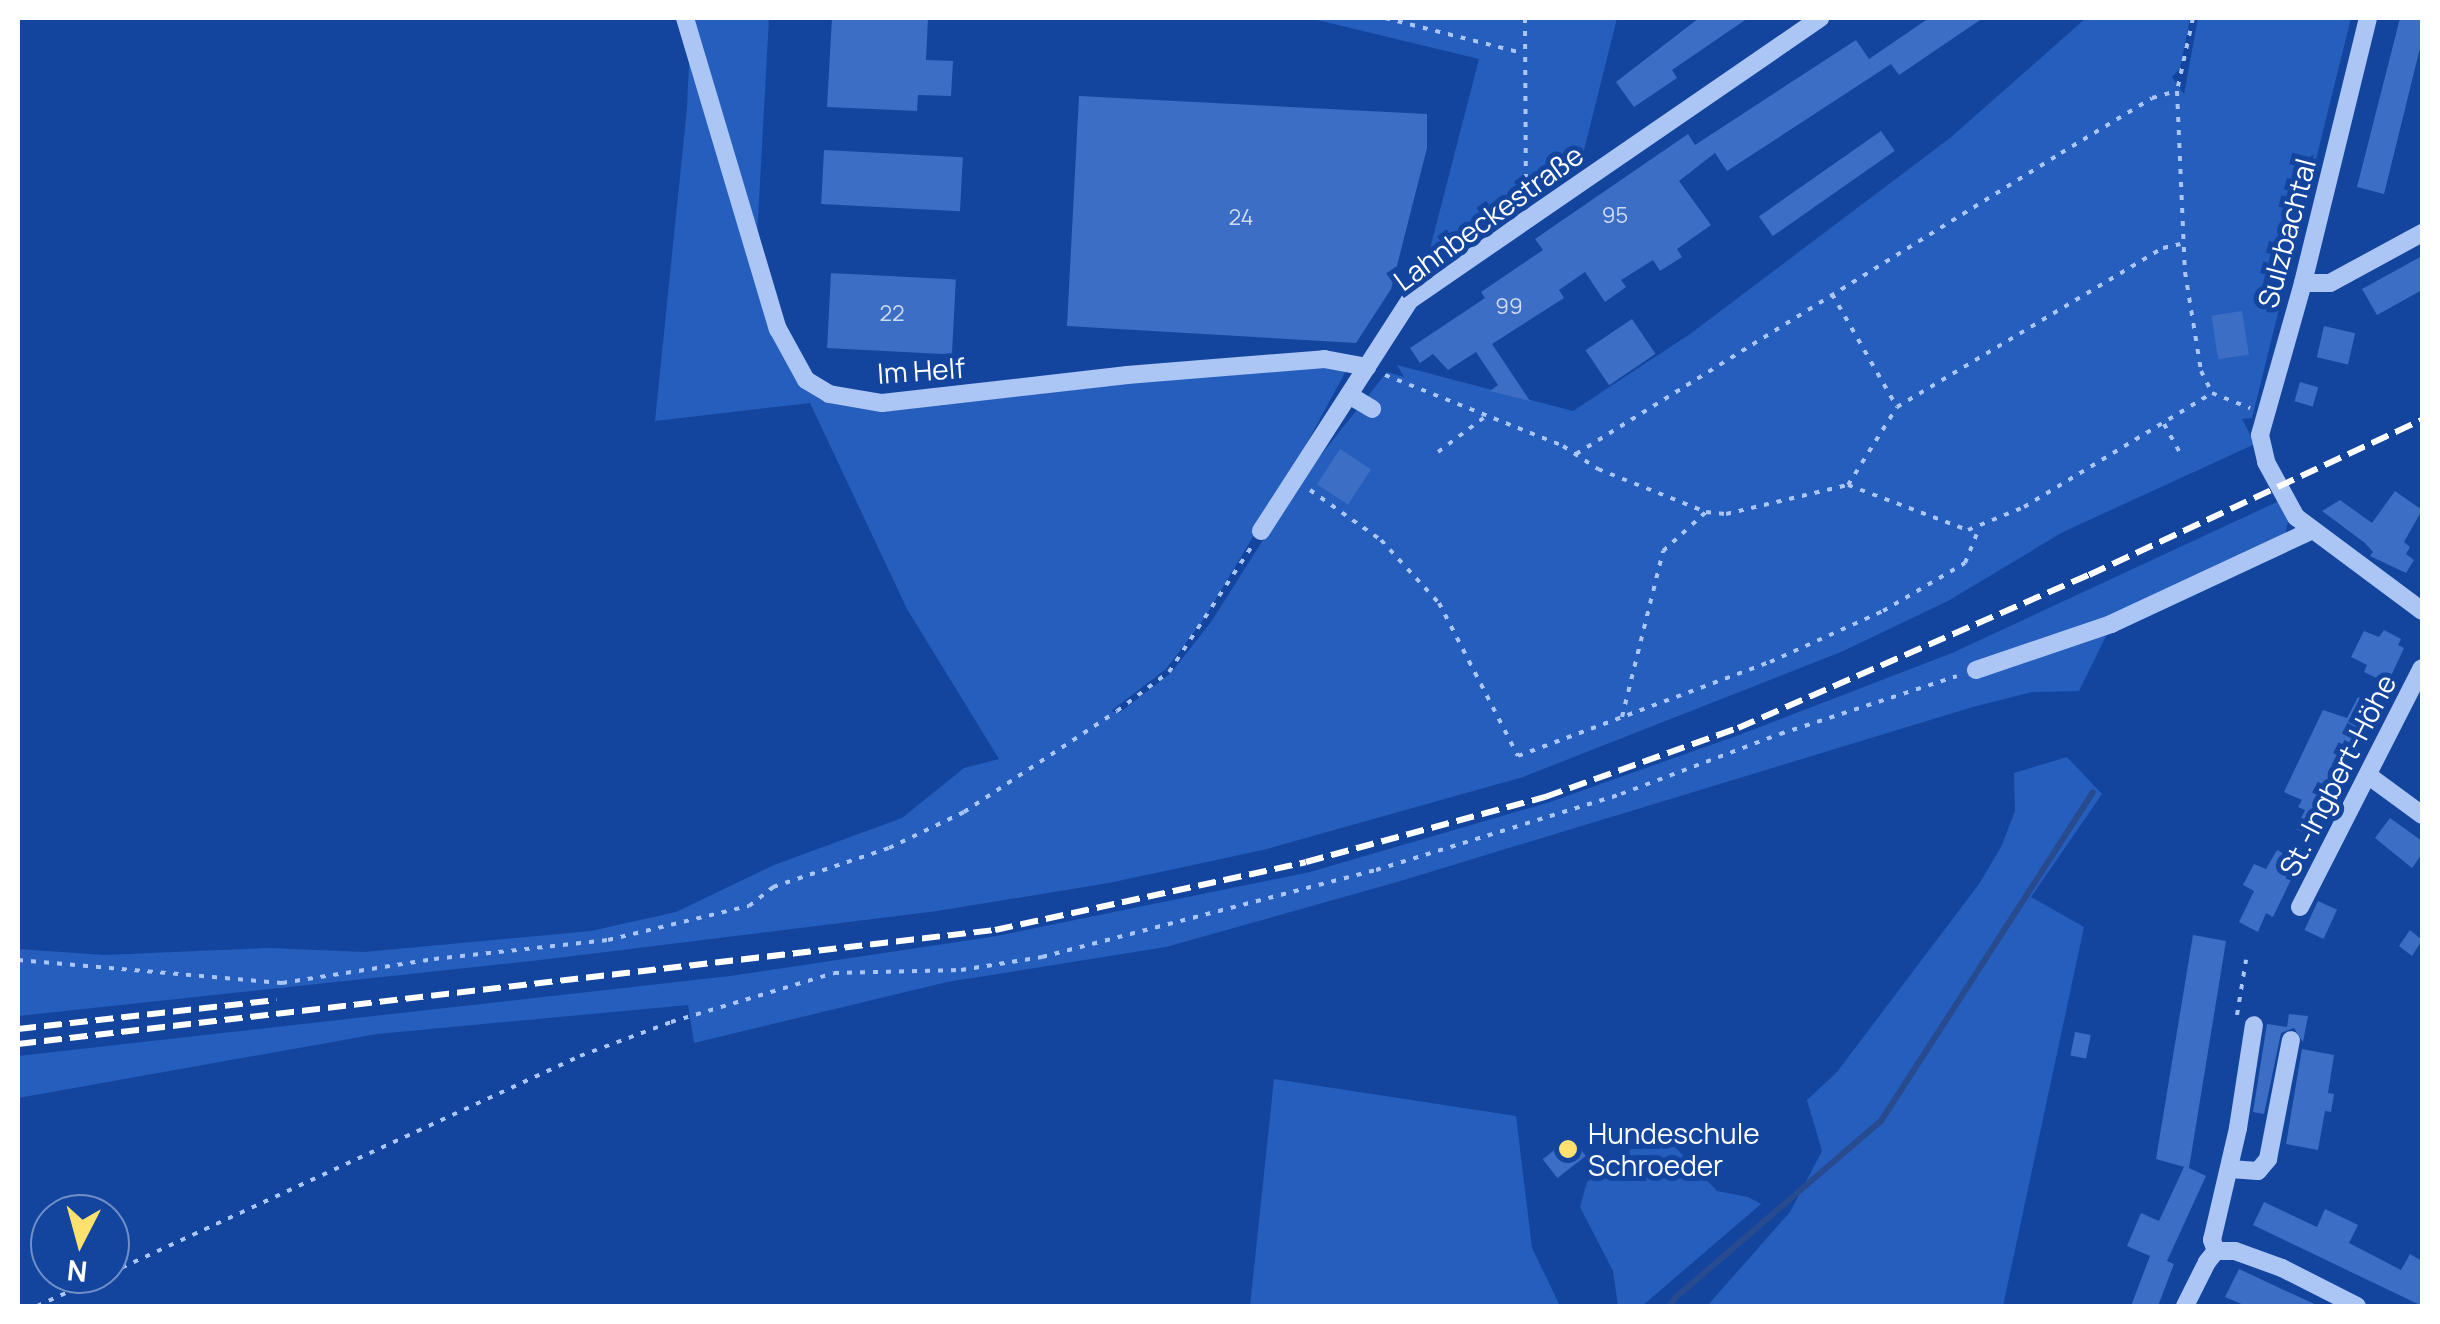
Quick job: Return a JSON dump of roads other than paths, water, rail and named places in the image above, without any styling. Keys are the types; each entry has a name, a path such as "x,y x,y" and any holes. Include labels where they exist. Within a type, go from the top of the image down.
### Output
{"street":[{"name":"Im Helf","path":"684,18 778,328 806,380 829,394 882,403 1127,375 1324,359 1367,368"},
{"name":"Lahnbeckestraße","path":"1261,532 1410,300 1798,24 1820,18"},
{"name":"Sulzbachtal","path":"2310,531 2290,509 2266,462 2260,435 2304,282 2368,18"},
{"path":"2304,282 2330,283 2422,233"},
{"path":"1350,394 1372,410"},
{"path":"1976,670 2112,624 2310,531 2422,611"},
{"name":"St.-Ingbert-Höhe","path":"2300,906 2422,668"},
{"path":"2369,776 2422,815"},
{"path":"2185,1306 2216,1251 2212,1240 2230,1170 2254,1026"},
{"path":"2230,1170 2258,1170 2268,1159 2291,1040"},
{"path":"2216,1251 2234,1251 2282,1268 2357,1306"}],"waterway":[{"path":"1670,1306 1881,1121 2093,792"}],"railway":[{"path":"18,1044 995,930 1306,862 1545,797 1738,728 2089,575 2422,420"},
{"path":"18,1029 276,1000"}],"place":[{"name":"Hundeschule Schroeder","path":"1568,1149"}]}
